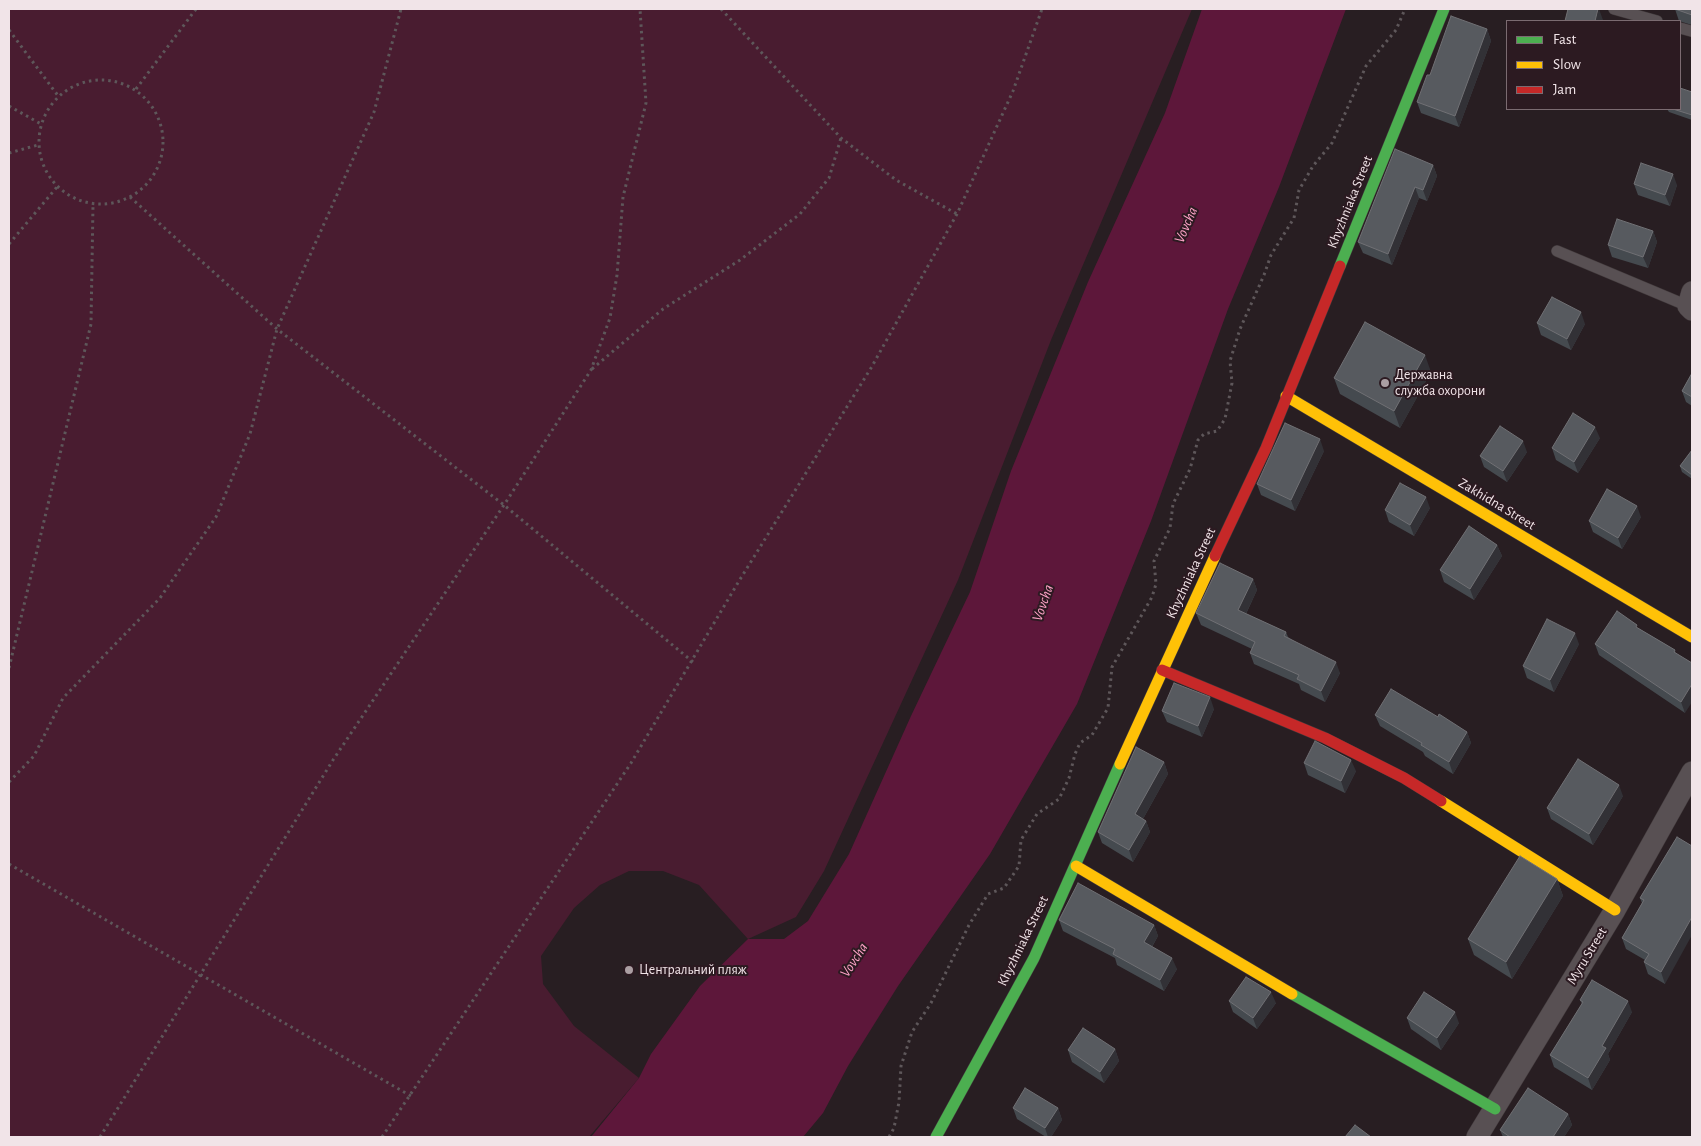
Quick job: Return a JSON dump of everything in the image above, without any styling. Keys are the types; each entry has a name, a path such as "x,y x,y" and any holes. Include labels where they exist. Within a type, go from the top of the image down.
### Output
{"street":[{"name":"Khyzhniaka Street","path":"936,1137 1034,958 1162,670 1266,448 1444,9"},
{"name":"Zakhidna Street","path":"1286,396 1692,637"},
{"path":"1162,670 1325,738 1404,778 1615,910"},
{"name":"Myru Street","path":"1477,1137 1615,910 1692,772"},
{"path":"1076,866 1267,980 1495,1109"}],"lane":[{"path":"1614,9 1653,20"},
{"path":"1557,251 1691,302"}],"path":[{"path":"136,89 196,9"},
{"path":"9,782 34,756 63,698 160,598 216,517 250,434 277,329 374,112 401,9"},
{"path":"100,1137 333,760 504,506 591,370 610,318 617,274 623,197 646,103 640,9"},
{"path":"720,9 841,138 896,180 957,214"},
{"path":"382,1137 631,763 739,582 871,368 957,214 1012,91 1042,9"},
{"path":"889,1137 894,1128 899,1102 901,1066 912,1032 931,1003 969,925 988,894 1004,888 1019,866 1021,840 1037,814 1059,799 1069,778 1074,754 1080,743 1092,735 1108,708 1112,667 1152,597 1156,584 1154,561 1170,528 1173,504 1190,469 1198,440 1204,434 1217,431 1225,419 1232,383 1230,361 1240,329 1264,275 1270,255 1294,218 1298,190 1313,166 1332,143 1366,66 1396,30 1405,9"},
{"path":"9,30 59,97"},
{"path":"101,79 119,82 136,89 151,104 161,123 164,145 159,166 148,184 130,198 112,204 93,204 73,199 57,187 44,168 38,145 41,124 50,104 66,90 83,82 101,79"},
{"path":"9,106 41,124"},
{"path":"591,370 663,309 740,260 800,214 829,178 841,138"},
{"path":"9,153 38,145"},
{"path":"9,244 57,187"},
{"path":"130,198 277,329 504,506 693,662"},
{"path":"9,668 91,324 93,204"},
{"path":"9,864 411,1096"}],"shaded area":[{"path":"9,9 1192,9 1051,340 958,580 824,871 796,917 748,939 699,885 663,871 629,871 600,885 574,908 541,956 543,984 574,1026 639,1078 589,1137 9,1137"}],"water":[{"name":"Vovcha","path":"1202,9 1346,9 1279,187 1228,309 1151,521 1077,704 990,854 898,986 848,1066 823,1113 803,1137 591,1137 639,1078 651,1054 700,986 748,939 784,939 808,921 849,854 911,716 970,592 1011,471 1088,282 1165,113"}],"building":[{"path":"1568,9 1598,9 1595,20 1565,20"},
{"path":"1675,9 1692,9 1692,15"},
{"path":"1451,16 1487,29 1455,116 1417,102 1427,75 1430,75"},
{"path":"1681,88 1692,92 1692,115 1676,110 1681,110"},
{"path":"1395,149 1433,165 1423,190 1415,187 1388,254 1358,242"},
{"path":"1641,163 1673,174 1665,195 1634,184"},
{"path":"1617,219 1653,231 1643,257 1608,245"},
{"path":"1552,297 1581,312 1567,339 1537,323"},
{"name":"Державна служба охорони","path":"1365,322 1425,355 1394,411 1334,378"},
{"path":"1692,373 1692,397 1682,391"},
{"path":"1573,413 1595,427 1574,462 1552,448"},
{"path":"1285,423 1320,439 1291,500 1257,484"},
{"path":"1500,426 1523,441 1503,471 1480,456"},
{"path":"1692,450 1692,475 1680,466"},
{"path":"1400,483 1426,497 1410,525 1385,510"},
{"path":"1607,489 1637,506 1618,538 1589,521"},
{"path":"1469,526 1497,545 1470,589 1440,570"},
{"path":"1220,563 1253,579 1238,610 1286,632 1284,636 1336,662 1321,691 1297,679 1299,675 1250,653 1255,642 1196,613"},
{"path":"1617,611 1637,625 1636,627 1675,650 1674,652 1692,663 1692,684 1681,702 1595,644"},
{"path":"1547,619 1575,633 1550,680 1523,666"},
{"path":"1174,683 1210,697 1198,726 1162,711"},
{"path":"1391,689 1438,717 1439,714 1467,732 1449,762 1421,745 1422,743 1375,715"},
{"path":"1315,741 1351,760 1341,781 1304,763"},
{"path":"1136,747 1164,762 1135,814 1146,821 1129,850 1098,832"},
{"path":"1578,759 1619,785 1589,834 1547,808"},
{"path":"1677,837 1692,846 1692,917 1661,972 1644,962 1649,954 1622,938 1644,900 1640,898"},
{"path":"1520,856 1557,879 1506,962 1468,939"},
{"path":"1078,883 1154,925 1144,942 1172,958 1160,980 1113,954 1115,949 1059,920"},
{"path":"1246,977 1271,992 1253,1018 1229,1001"},
{"path":"1592,980 1628,1001 1602,1046 1606,1048 1588,1078 1550,1055 1583,1002 1580,1000"},
{"path":"1424,992 1455,1012 1437,1038 1407,1018"},
{"path":"1083,1028 1115,1049 1100,1072 1068,1050"},
{"path":"1025,1088 1058,1108 1045,1128 1013,1108"},
{"path":"1528,1088 1568,1114 1553,1137 1510,1137 1500,1130"},
{"path":"1355,1125 1371,1137 1345,1137"}],"traffic: fast":[{"path":"1340,266 1444,9"},
{"path":"936,1137 1034,958 1120,764"},
{"path":"1292,994 1495,1109"}],"traffic: slow":[{"path":"1286,396 1692,637"},
{"path":"1120,764 1215,556"},
{"path":"1441,801 1615,910"},
{"path":"1076,866 1292,994"}],"traffic: jam":[{"path":"1215,556 1266,448 1340,266"},
{"path":"1162,670 1325,738 1404,778 1441,801"}],"place":[{"name":"Державна служба охорони","path":"1385,383"},
{"name":"Центральний пляж","path":"629,970"}]}
